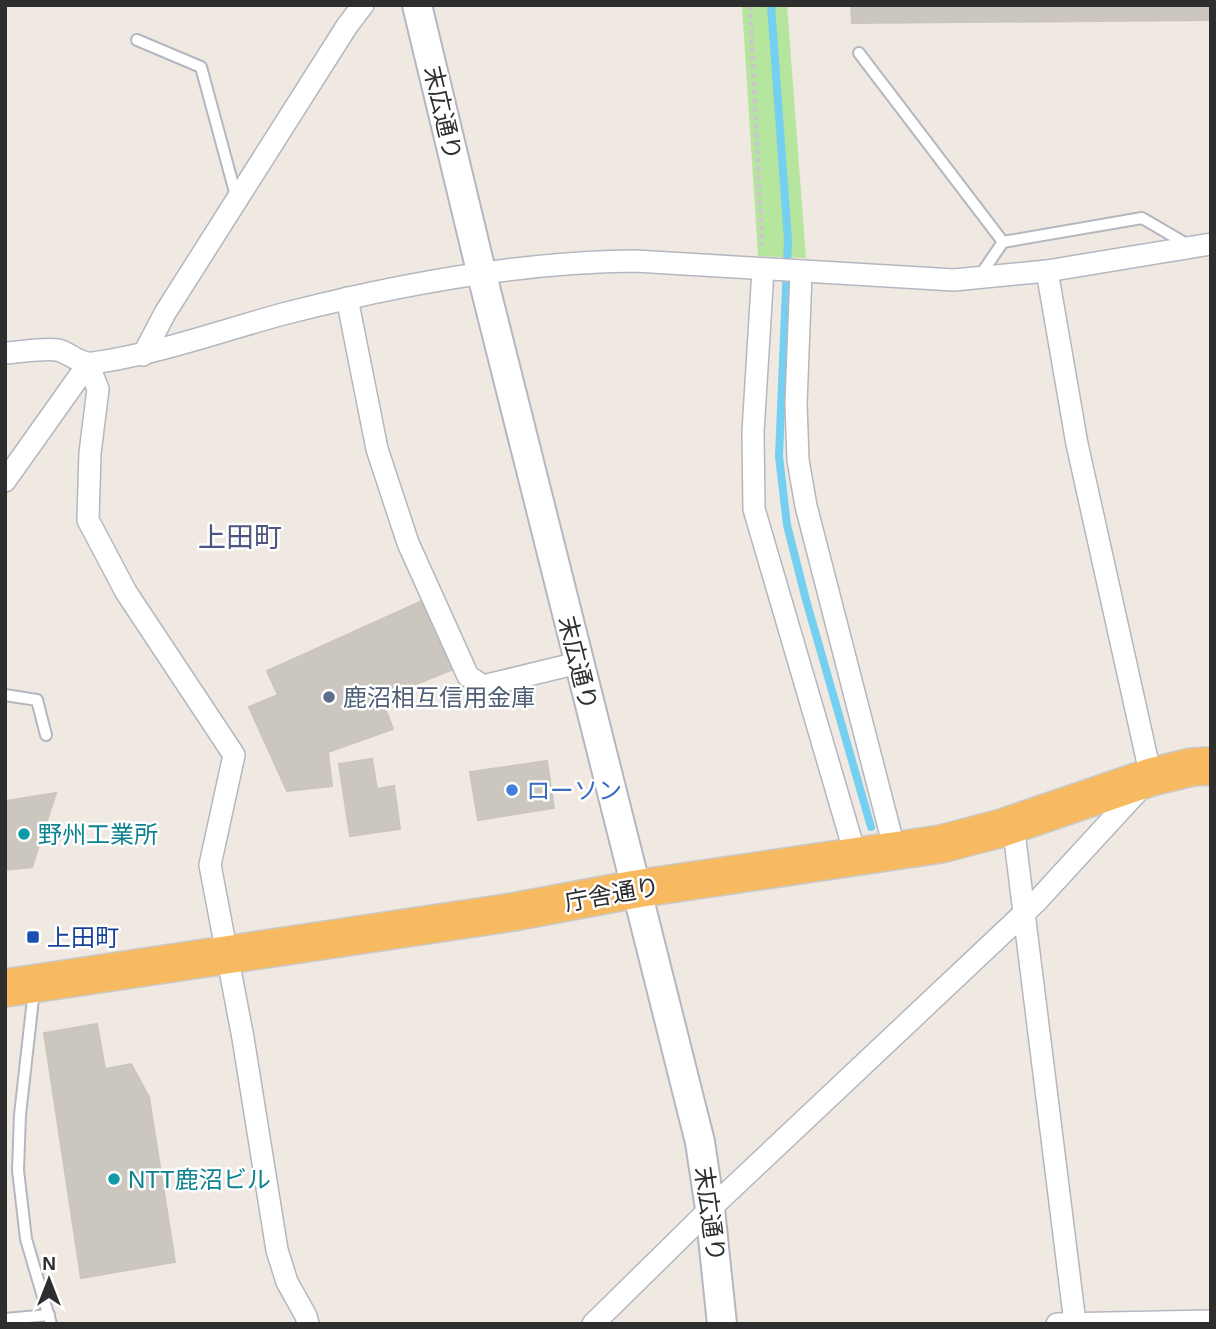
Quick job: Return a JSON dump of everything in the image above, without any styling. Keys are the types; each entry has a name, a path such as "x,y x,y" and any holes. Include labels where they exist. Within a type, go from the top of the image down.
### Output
{"highway":[{"name":"庁舎通り","path":"20,986 941,844 1013,824 1151,777 1192,767 1211,766"}],"street":[{"path":"143,355 165,313 347,26 363,5"},
{"name":"末広通り","path":"417,5 578,663 699,1142 710,1209 722,1324"},
{"path":"5,353 58,350 88,364 143,355 245,324 347,298 482,275 589,261 635,261 801,273 954,280 1047,271 1200,245"},
{"path":"763,270 753,432 754,509 856,857"},
{"path":"593,1324 710,1209 1024,913 1151,777 1077,444 1047,271"},
{"path":"801,273 796,404 797,460 806,506 895,851"},
{"path":"347,298 377,449 408,543 468,676 483,686 578,663"},
{"path":"5,481 88,364"},
{"path":"88,364 98,389 90,453 88,520 126,592 234,755 210,865 255,1106 277,1250 287,1282 308,1324"},
{"path":"1013,824 1075,1323"},
{"path":"1057,1324 1211,1321"}],"lane":[{"path":"137,40 201,67 237,199"},
{"path":"859,53 1003,242"},
{"path":"978,279 1003,242 1142,218 1200,245"},
{"path":"5,695 37,700 46,735"},
{"path":"5,1319 50,1319 26,1239 18,1170 20,986"}],"path":[{"path":"750,5 763,270"}],"green space":[{"path":"742,5 787,5 806,258 758,256"}],"building":[{"path":"851,5 1211,5 1211,20 852,23"},
{"name":"鹿沼相互信用金庫","path":"424,600 459,667 381,698 393,729 328,752 332,786 287,791 249,707 278,695 267,671"},
{"path":"372,759 377,789 394,786 400,829 350,836 339,764"},
{"name":"ローソン","path":"547,761 554,808 478,820 470,772"},
{"name":"野州工業所","path":"56,793 32,867 5,870 5,801"},
{"name":"NTT鹿沼ビル","path":"97,1024 105,1069 131,1064 149,1097 175,1262 81,1278 44,1033"}],"waterway":[{"path":"771,5 788,240 779,456 787,525 871,827"}],"place":[{"name":"鹿沼相互信用金庫","path":"329,697"},
{"name":"ローソン","path":"512,790"},
{"name":"野州工業所","path":"24,834"},
{"name":"上田町","path":"33,937"},
{"name":"NTT鹿沼ビル","path":"114,1179"}],"district":[{"name":"上田町","path":"240,537"}]}
